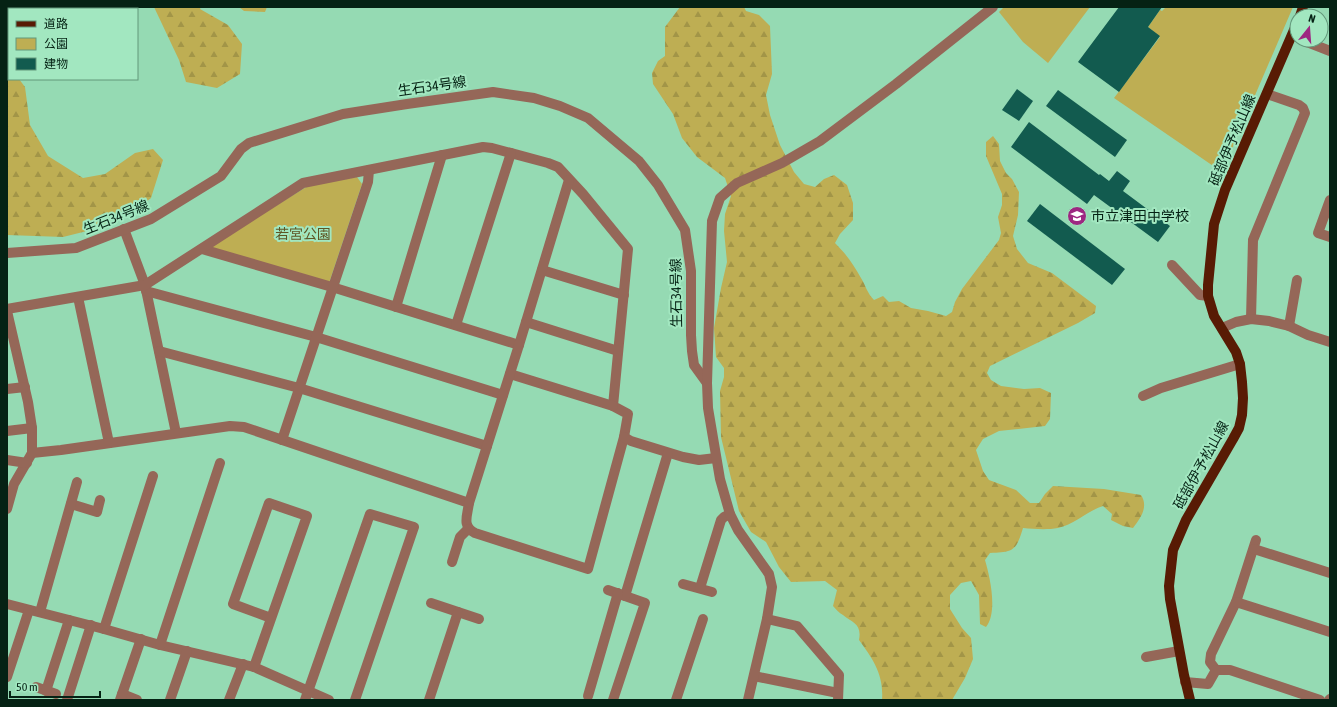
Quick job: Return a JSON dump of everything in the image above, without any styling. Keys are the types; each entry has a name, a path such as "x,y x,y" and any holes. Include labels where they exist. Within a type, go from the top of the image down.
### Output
{"main road":[{"name":"砥部伊予松山線","path":"1190,700 1179,651 1169,586 1173,550 1186,520 1234,440 1239,428 1244,398 1240,364 1236,352 1214,316 1208,296 1214,224 1219,207 1267,94 1289,48"}],"street":[{"path":"748,700 768,619 772,587 768,574 738,530 730,514 720,478 708,408 707,383 712,221 720,198 737,183 782,163 820,141 896,84 993,7"},
{"name":"生石34号線","path":"7,253 76,248 151,220 221,176 241,149 249,143 344,114 493,92 534,98 560,106 588,118 639,161 658,185 685,230 691,271 691,335 694,365 707,383"},
{"path":"1251,319 1253,240 1305,113 1303,108 1299,105 1267,94"},
{"path":"146,288 202,249 303,183 483,147 492,148 558,167 583,194 628,249 613,406"},
{"path":"456,325 511,153"},
{"path":"396,307 442,155"},
{"path":"282,440 368,182 368,170"},
{"path":"510,374 613,406 628,414 624,437 588,569 476,533 468,529 466,524 469,504 569,180"},
{"path":"1330,200 1318,233 1330,237"},
{"path":"124,229 146,288 176,433"},
{"path":"202,249 332,287 519,345"},
{"path":"1172,265 1200,295 1208,296"},
{"path":"542,270 624,295"},
{"path":"1289,326 1298,280"},
{"path":"7,509 14,484 32,453 32,428 25,387 10,335 7,310 78,297 146,288 316,337 503,395"},
{"path":"78,297 109,443"},
{"path":"1222,328 1236,322 1251,319 1269,321 1289,326 1308,335 1330,342"},
{"path":"526,322 618,351"},
{"path":"159,351 299,388 487,446"},
{"path":"1143,396 1161,388 1240,364"},
{"path":"7,389 25,387"},
{"path":"32,453 230,426 244,427 469,504"},
{"path":"7,431 32,428"},
{"path":"624,437 631,441 668,453 699,460 716,458"},
{"path":"588,696 668,453"},
{"path":"7,460 27,463"},
{"path":"160,645 220,463"},
{"path":"104,629 152,476"},
{"path":"40,612 77,482"},
{"path":"71,504 97,512 100,500"},
{"path":"254,667 307,516 269,503 233,604 271,618"},
{"path":"307,695 370,514 414,527 355,700"},
{"path":"700,588 721,520 730,514"},
{"path":"452,562 460,536 468,529"},
{"path":"1216,670 1210,662 1211,654 1236,602 1255,544 1330,573"},
{"path":"683,584 712,592"},
{"path":"608,590 645,604 613,700"},
{"path":"1236,602 1330,632"},
{"path":"431,603 479,619"},
{"path":"7,604 160,645 254,667 307,695 329,700"},
{"path":"7,677 29,610"},
{"path":"429,700 458,612"},
{"path":"676,700 702,619"},
{"path":"754,676 838,697 839,675 797,626 768,619"},
{"path":"36,687 51,692 69,620"},
{"path":"67,700 91,626"},
{"path":"137,700 121,697 141,639"},
{"path":"170,700 187,651"},
{"path":"1146,657 1179,651"},
{"path":"229,700 243,664"},
{"path":"1185,682 1208,684 1216,670"},
{"path":"1216,670 1230,670 1320,700"}],"green space":[{"path":"154,7 201,7 200,9 228,25 242,44 240,74 217,88 186,82 179,60"},
{"path":"239,7 267,7 265,12 244,11"},
{"path":"680,7 744,7 746,11 759,15 770,26 772,74 766,95 770,115 780,145 794,172 804,184 815,187 824,179 834,175 847,185 853,203 853,220 840,234 835,243 852,264 874,300 883,296 889,302 899,301 911,308 946,316 952,312 955,302 962,289 999,240 1001,233 998,217 1002,205 1002,194 986,156 986,142 993,136 999,144 1000,161 1019,192 1018,215 1013,236 1017,249 1028,263 1052,273 1096,306 1095,313 1078,323 990,366 987,373 991,380 1001,386 1024,389 1040,388 1051,393 1050,419 1045,426 999,431 983,439 976,450 983,471 989,480 1016,490 1030,503 1039,503 1053,486 1104,489 1141,495 1144,504 1143,513 1133,528 1123,526 1111,520 1112,514 1103,506 1058,528 1023,528 1016,546 1013,549 1004,552 990,553 985,560 991,585 992,613 990,621 986,627 980,624 979,595 971,581 961,583 950,595 950,609 962,628 971,638 973,659 965,678 952,700 882,700 879,675 869,654 859,640 860,635 858,627 833,606 837,590 825,581 791,582 779,567 766,542 751,532 739,511 721,437 720,391 724,377 724,368 716,357 714,328 727,262 724,231 725,214 731,196 725,178 697,157 682,138 673,114 653,84 652,73 658,61 665,56 665,27"},
{"path":"1004,7 1090,7 1048,63 1023,42 999,12"},
{"path":"1166,7 1293,7 1289,8 1289,16 1222,172 1114,98 1160,37 1148,27 1160,10 1162,11"},
{"path":"7,62 8,80 20,80 25,87 30,125 48,156 83,178 105,174 135,153 153,149 163,160 151,198 131,214 99,228 63,237 7,235"},
{"name":"若宮公園","path":"357,177 362,184 329,283 209,248 308,186"}],"building":[{"path":"1119,7 1162,7 1148,27 1160,36 1119,92 1078,62"},
{"path":"1017,89 1033,101 1019,121 1002,110"},
{"path":"1058,90 1127,140 1115,157 1046,106"},
{"path":"1029,122 1109,181 1117,171 1130,181 1123,191 1170,226 1158,242 1094,195 1087,204 1011,147"},
{"path":"1040,204 1125,269 1112,285 1027,221"}],"place":[{"name":"市立津田中学校","path":"1077,216"}]}
